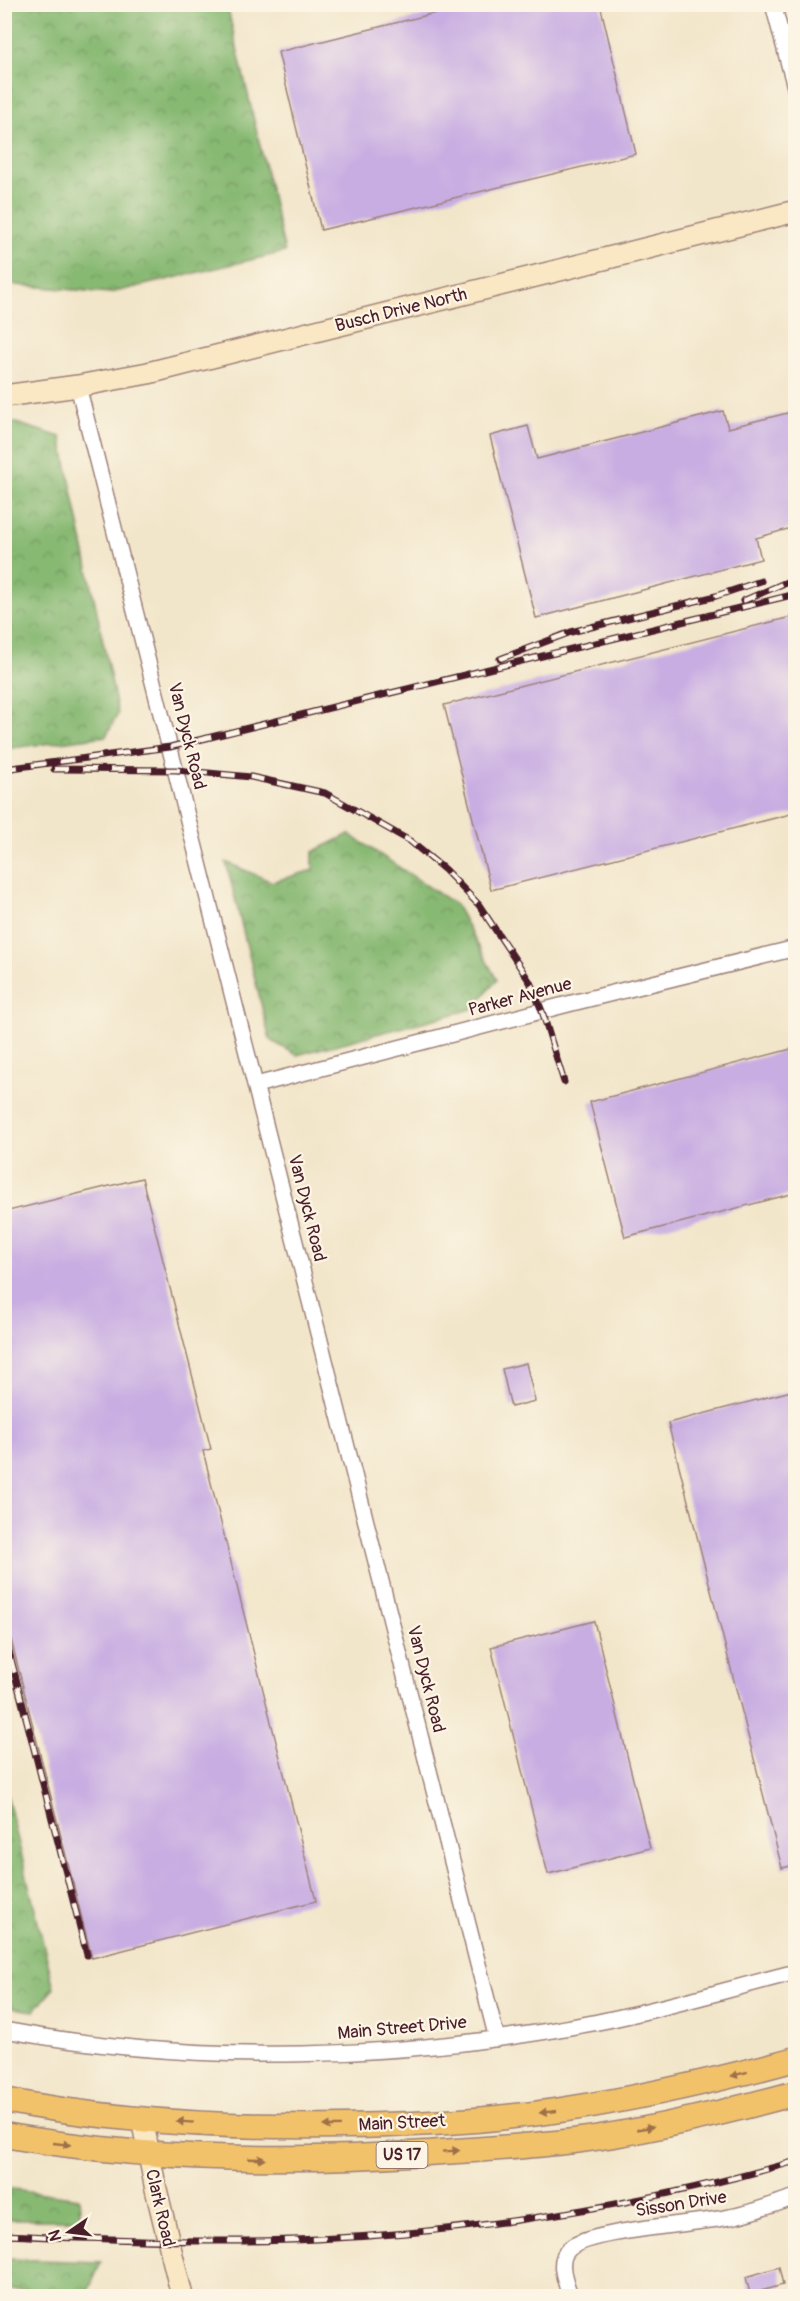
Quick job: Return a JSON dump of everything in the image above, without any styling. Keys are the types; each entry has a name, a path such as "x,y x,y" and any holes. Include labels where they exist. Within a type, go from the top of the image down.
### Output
{"main road":[{"name":"Main Street","path":"4,2100 51,2109 226,2126 387,2125 502,2117 559,2110 737,2074 795,2058"},
{"name":"Main Street","path":"4,2135 53,2144 148,2153 283,2159 362,2157 575,2141 711,2116 795,2093"}],"street":[{"path":"773,4 795,91"},
{"name":"Busch Drive North","path":"4,396 148,373 795,211"},
{"name":"Van Dyck Road","path":"78,386 497,2038"},
{"name":"Parker Avenue","path":"256,1085 795,948"},
{"name":"Main Street Drive","path":"4,2030 91,2044 175,2051 256,2054 322,2054 449,2045 595,2022 795,1972"},
{"name":"Clark Road","path":"142,2119 182,2296"},
{"name":"Sisson Drive","path":"570,2296 562,2262 571,2247 595,2238 730,2217 795,2198"}],"green space":[{"path":"4,5 227,5 285,252 110,293 5,284"},
{"path":"16,423 61,437 118,714 106,736 5,749 4,424"},
{"path":"349,834 456,905 497,980 472,1009 297,1055 270,1040 226,862 272,882 313,870 313,852"},
{"path":"4,1783 54,1988 34,2011 5,2007"},
{"path":"5,2188 79,2198 81,2220 5,2220"},
{"path":"5,2259 101,2262 88,2292 5,2290"}],"building":[{"path":"472,4 600,4 636,154 321,230 278,52"},
{"path":"723,411 728,428 795,411 795,527 756,538 761,559 536,618 490,436 528,426 537,459"},
{"path":"795,616 795,813 491,890 444,705"},
{"path":"795,1048 795,1193 625,1237 590,1102"},
{"path":"142,1178 211,1449 203,1451 316,1901 92,1958 4,1612 4,1212"},
{"path":"526,1363 535,1401 511,1407 502,1369"},
{"path":"795,1390 795,1865 782,1868 668,1423"},
{"path":"594,1621 650,1848 548,1874 491,1647"},
{"path":"779,2267 783,2285 750,2294 746,2277"}],"railway":[{"path":"743,601 796,578"},
{"path":"500,659 571,632 716,596 761,581"},
{"path":"4,769 170,747 796,594"},
{"path":"54,769 176,770 251,777 325,793 410,841 445,870 479,905 530,982 542,1011 564,1082"},
{"path":"4,1632 87,1955"},
{"path":"4,2235 239,2241 317,2239 437,2230 498,2223 620,2203 739,2177 796,2161"}]}
